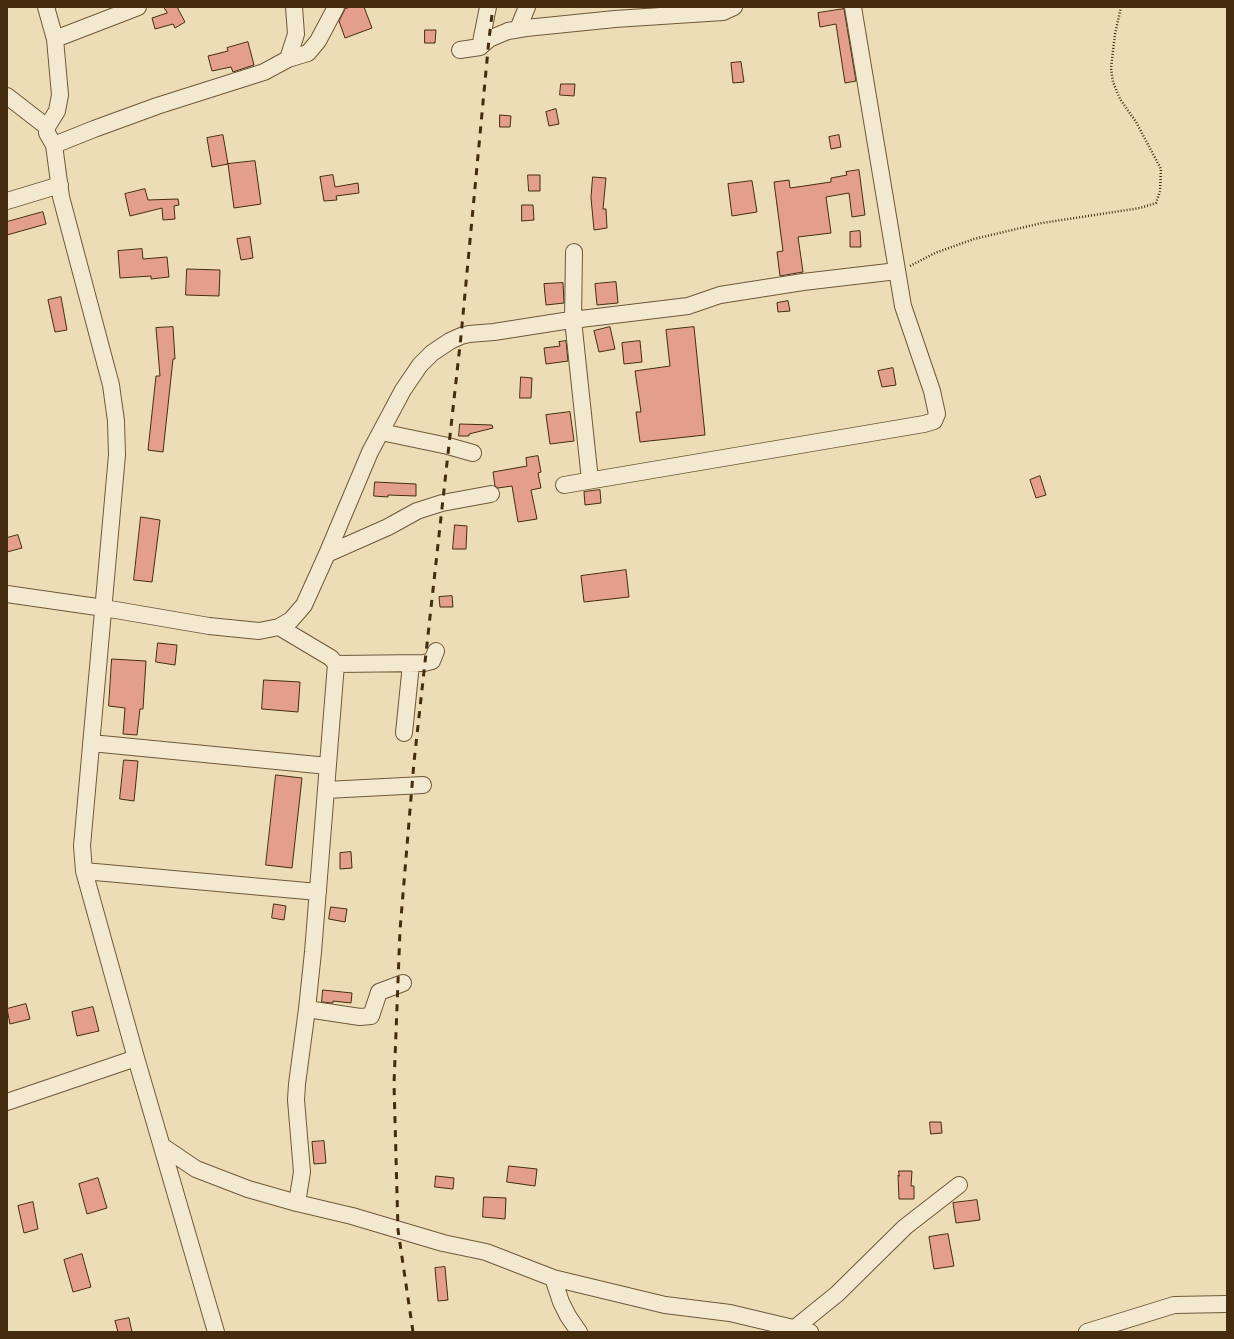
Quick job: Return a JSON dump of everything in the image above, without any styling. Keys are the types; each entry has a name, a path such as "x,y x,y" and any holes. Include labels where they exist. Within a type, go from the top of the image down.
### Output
{"street":[{"path":"46,7 55,39 60,94 57,111 47,127 47,133 54,145 61,197 111,385 116,421 117,455 82,846 84,871 136,1058 216,1332"},
{"path":"55,39 136,7"},
{"path":"288,59 296,34 294,7"},
{"path":"54,145 157,106 264,72 288,59 308,52 318,41 336,7"},
{"path":"480,47 488,7"},
{"path":"518,29 527,7"},
{"path":"460,50 480,47 489,39 518,29 615,19 723,12 734,7"},
{"path":"564,485 924,424 934,421 937,414 932,391 903,306 853,7"},
{"path":"7,96 47,127"},
{"path":"7,201 60,184"},
{"path":"574,252 573,320 590,480"},
{"path":"7,594 104,608 209,626 259,631 279,627 291,620 304,605 370,452 403,390 420,365 432,353 450,341 469,334 688,306 720,295 803,282 897,271"},
{"path":"381,432 448,446 473,453"},
{"path":"327,554 388,527 417,511 442,503 491,494"},
{"path":"279,627 331,658 336,664 318,892 307,1009 296,1100 302,1172 297,1203"},
{"path":"336,664 411,664 429,662 434,657 436,651"},
{"path":"404,733 411,664"},
{"path":"91,743 328,766"},
{"path":"326,790 423,785"},
{"path":"84,871 318,892"},
{"path":"307,1009 360,1017 370,1016 379,992 403,983"},
{"path":"7,1102 136,1058"},
{"path":"162,1146 196,1169 248,1189 297,1203 352,1216 443,1243 486,1252 553,1278 665,1305 730,1313 803,1330 837,1294 906,1227 959,1185"},
{"path":"553,1278 561,1302 568,1316 579,1332"},
{"path":"1087,1332 1174,1305 1227,1304"}],"path":[{"path":"897,271 935,253 974,239 1042,223 1140,208 1156,203 1160,192 1161,169 1136,122 1120,99 1113,82 1111,68 1115,34 1121,7"}],"building":[{"path":"164,7 177,7 185,22 175,28 173,24 155,29 152,18 167,13"},
{"path":"351,7 364,7 372,28 345,38 339,21 345,9"},
{"path":"844,9 856,81 845,83 836,24 820,27 818,13"},
{"path":"425,30 436,30 435,43 425,43"},
{"path":"248,42 254,65 233,72 231,67 212,71 208,56 228,51 227,48"},
{"path":"741,62 744,82 733,83 731,63"},
{"path":"561,84 575,84 574,96 560,95"},
{"path":"556,109 559,124 549,126 546,112"},
{"path":"500,115 511,116 510,127 500,127"},
{"path":"223,135 228,164 212,167 207,138"},
{"path":"839,135 841,147 831,149 829,137"},
{"path":"255,161 261,204 234,208 228,164"},
{"path":"859,170 865,215 852,217 849,193 826,197 831,233 798,237 803,272 780,276 777,252 783,251 774,182 789,180 790,188 831,182 831,178 847,175 846,172"},
{"path":"333,175 335,187 358,183 359,193 336,196 337,200 324,201 320,177"},
{"path":"528,175 540,175 540,191 529,191"},
{"path":"593,177 606,178 603,209 606,209 607,228 594,230 591,198"},
{"path":"752,181 757,212 732,216 728,184"},
{"path":"145,189 148,200 178,199 179,205 174,206 175,219 163,220 162,208 130,216 125,194"},
{"path":"522,205 533,205 534,220 522,221"},
{"path":"43,212 46,224 7,235 7,222"},
{"path":"860,231 861,247 850,247 850,232"},
{"path":"250,237 253,258 241,260 237,239"},
{"path":"142,249 143,259 167,257 169,277 151,279 151,276 120,278 118,251"},
{"path":"187,269 220,270 219,296 186,295"},
{"path":"616,282 618,303 597,305 595,284"},
{"path":"563,283 564,303 546,305 544,284"},
{"path":"61,297 67,330 55,332 48,300"},
{"path":"788,301 790,311 778,312 777,303"},
{"path":"173,327 175,359 173,359 163,452 148,450 156,376 160,376 156,328"},
{"path":"610,327 615,349 599,352 594,331"},
{"path":"694,327 705,435 640,442 636,412 641,412 635,371 670,366 666,330"},
{"path":"566,341 568,361 546,364 544,348 560,346 559,342"},
{"path":"640,341 642,362 624,364 622,343"},
{"path":"893,368 896,385 882,387 878,371"},
{"path":"521,377 532,378 531,398 520,398"},
{"path":"570,412 574,441 550,444 546,415"},
{"path":"460,424 492,425 493,428 469,434 469,436 459,436"},
{"path":"538,456 541,472 538,473 541,488 531,490 537,519 518,522 512,486 498,488 495,486 493,472 527,466 526,458"},
{"path":"1040,476 1046,495 1036,498 1030,480"},
{"path":"375,482 416,484 416,496 374,496"},
{"path":"600,490 601,503 585,505 584,492"},
{"path":"141,517 160,520 152,582 134,580"},
{"path":"455,525 467,526 466,549 453,549"},
{"path":"18,535 22,548 7,552 7,538"},
{"path":"626,570 629,597 584,602 581,576"},
{"path":"452,596 453,607 440,607 439,597"},
{"path":"158,643 177,645 175,665 156,662"},
{"path":"112,659 146,661 143,709 140,709 137,735 123,734 125,708 109,706"},
{"path":"264,680 300,682 298,712 262,709"},
{"path":"124,760 138,761 134,801 120,799"},
{"path":"276,775 302,778 292,868 266,865"},
{"path":"351,852 352,868 340,869 340,853"},
{"path":"274,904 286,906 284,920 272,918"},
{"path":"331,907 347,909 345,922 329,919"},
{"path":"323,990 352,993 351,1003 333,1001 333,1003 322,1002"},
{"path":"26,1004 30,1019 10,1024 7,1009"},
{"path":"93,1007 99,1031 77,1036 72,1012"},
{"path":"930,1122 941,1122 942,1133 931,1134"},
{"path":"324,1141 326,1163 314,1164 312,1142"},
{"path":"509,1166 537,1169 535,1186 507,1182"},
{"path":"899,1171 912,1171 911,1186 914,1186 914,1199 899,1199"},
{"path":"436,1176 454,1178 453,1189 435,1187"},
{"path":"98,1178 107,1208 87,1214 79,1184"},
{"path":"484,1197 506,1198 505,1219 483,1217"},
{"path":"977,1200 980,1220 956,1223 953,1203"},
{"path":"33,1202 38,1229 24,1233 18,1206"},
{"path":"948,1234 954,1266 934,1269 929,1237"},
{"path":"82,1254 91,1287 73,1292 64,1260"},
{"path":"445,1267 448,1300 438,1301 435,1268"},
{"path":"129,1318 132,1332 118,1332 115,1321"}],"railway":[{"path":"413,1332 398,1230 394,1084 400,930 414,762 461,336 493,7"}]}
